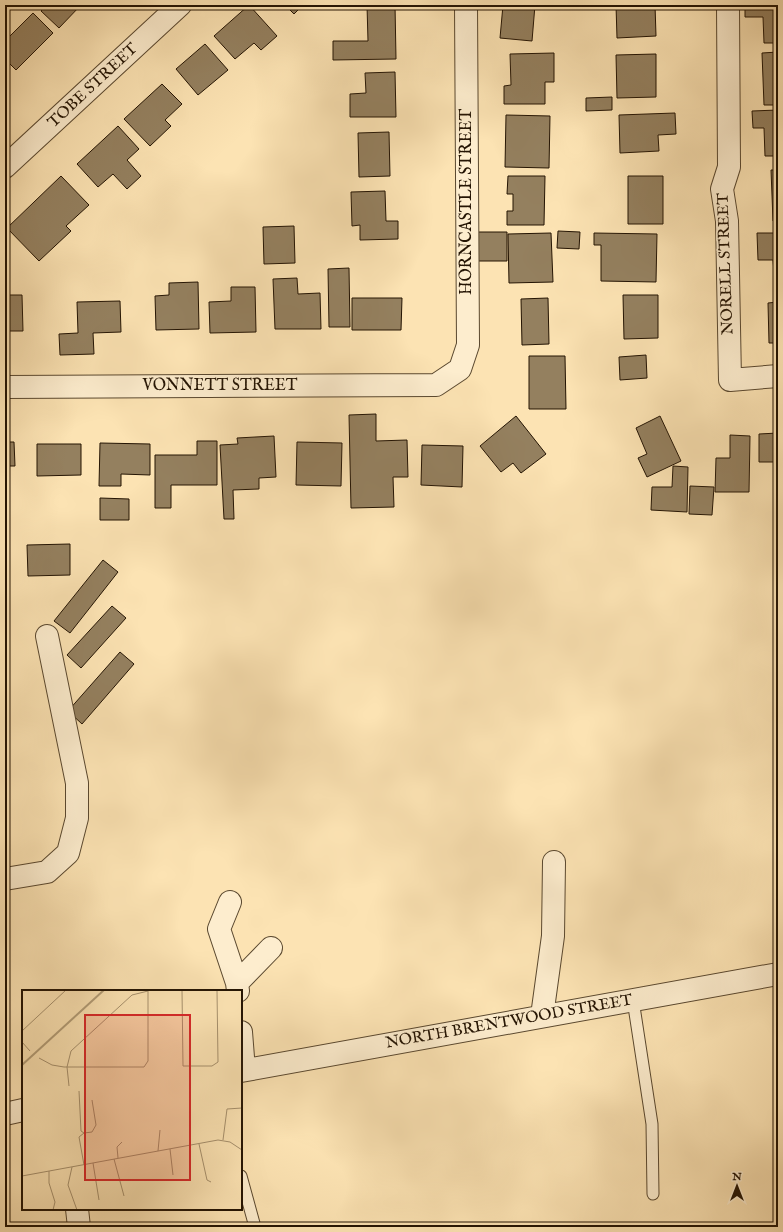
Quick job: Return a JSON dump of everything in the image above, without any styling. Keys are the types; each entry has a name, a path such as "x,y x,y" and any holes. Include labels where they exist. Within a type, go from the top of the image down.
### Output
{"street":[{"name":"TOBE STREET","path":"5,167 180,5"},
{"name":"HORNCASTLE STREET","path":"436,385 460,369 468,345 466,5"},
{"name":"NORELL STREET","path":"728,5 729,167 722,188 727,221 730,380 778,376"},
{"name":"VONNETT STREET","path":"5,387 436,385"},
{"path":"5,879 47,872 68,853 77,818 77,783 47,636"},
{"path":"542,1016 553,936 554,862"},
{"path":"230,902 219,929 237,987"},
{"path":"237,987 271,948"},
{"name":"NORTH BRENTWOOD STREET","path":"243,1071 778,974"},
{"path":"242,1052 243,1071"},
{"path":"5,1114 22,1110"},
{"path":"77,1210 79,1227"}],"lane":[{"path":"633,1000 652,1124 653,1194"},
{"path":"242,1180 255,1227"}],"building":[{"path":"47,5 81,5 59,28 41,11"},
{"path":"249,5 277,36 261,50 254,43 235,59 214,36"},
{"path":"285,5 303,5 294,14"},
{"path":"367,5 395,5 396,59 333,60 333,41 368,41"},
{"path":"503,5 535,5 532,41 500,38"},
{"path":"616,5 655,5 656,36 617,38"},
{"path":"745,5 778,5 778,43 764,43 763,17 745,17"},
{"path":"33,13 53,33 16,70 5,59 5,41"},
{"path":"205,44 228,70 198,95 176,69"},
{"path":"778,52 778,105 764,105 762,53"},
{"path":"554,53 554,82 545,82 545,104 504,104 504,86 511,85 510,54"},
{"path":"656,54 656,97 617,98 616,55"},
{"path":"395,72 396,117 350,117 350,94 366,93 365,73"},
{"path":"162,84 182,104 165,120 171,126 150,146 124,119"},
{"path":"612,97 612,110 586,111 586,98"},
{"path":"778,110 778,156 765,156 764,128 753,128 752,111"},
{"path":"675,113 676,134 658,135 659,151 620,153 619,115"},
{"path":"506,115 550,116 549,168 505,167"},
{"path":"118,126 139,149 127,160 141,176 127,189 113,174 98,187 77,164"},
{"path":"389,132 390,176 359,177 358,133"},
{"path":"771,170 778,170 778,221 773,221"},
{"path":"61,176 89,205 66,226 71,231 39,261 7,228"},
{"path":"508,176 545,176 544,225 507,225 507,211 513,211 513,194 507,194"},
{"path":"628,176 663,176 663,224 628,224"},
{"path":"385,191 386,221 398,221 398,239 360,240 360,225 352,226 351,192"},
{"path":"294,226 295,263 264,264 263,227"},
{"path":"558,231 580,232 579,249 557,248"},
{"path":"477,232 507,232 507,261 477,261"},
{"path":"551,233 553,282 509,283 508,234"},
{"path":"594,233 657,234 656,282 601,281 601,245 594,245"},
{"path":"757,233 778,233 778,272 774,272 773,260 758,260"},
{"path":"349,268 350,327 329,327 328,269"},
{"path":"297,278 298,294 320,293 321,329 275,329 273,279"},
{"path":"198,282 199,329 156,330 155,296 169,295 169,283"},
{"path":"231,287 255,287 256,332 210,333 209,302 231,301"},
{"path":"5,295 22,295 23,331 5,331"},
{"path":"623,295 658,295 658,338 624,339"},
{"path":"352,298 402,298 401,330 352,330"},
{"path":"548,298 549,344 522,345 521,299"},
{"path":"120,301 121,332 93,333 94,354 60,355 59,334 78,333 77,302"},
{"path":"778,302 778,343 769,343 768,303"},
{"path":"646,355 647,378 620,380 619,357"},
{"path":"529,356 565,356 566,409 529,409"},
{"path":"376,414 376,441 407,440 408,477 393,477 394,507 351,508 349,415"},
{"path":"516,416 546,454 521,473 513,463 501,472 480,446"},
{"path":"660,416 681,461 647,477 638,458 647,454 636,428"},
{"path":"778,433 778,462 759,462 759,434"},
{"path":"730,435 750,436 749,492 715,492 716,458 730,458"},
{"path":"274,436 276,477 259,478 259,489 233,490 234,519 224,519 220,445 238,444 237,438"},
{"path":"197,441 217,441 217,485 171,485 171,508 155,508 155,455 197,455"},
{"path":"5,442 14,442 15,466 5,466"},
{"path":"297,442 342,443 341,486 296,485"},
{"path":"100,443 150,444 150,475 121,474 121,486 99,486"},
{"path":"37,444 81,444 81,475 37,476"},
{"path":"422,445 463,446 462,487 421,485"},
{"path":"673,466 688,467 687,512 651,510 652,487 672,487"},
{"path":"690,486 714,487 712,515 689,514"},
{"path":"100,498 129,499 129,520 100,520"},
{"path":"70,544 70,575 28,576 27,545"},
{"path":"103,560 118,572 70,633 54,621"},
{"path":"112,606 126,618 81,668 67,655"},
{"path":"120,652 134,664 82,724 68,711"}]}
